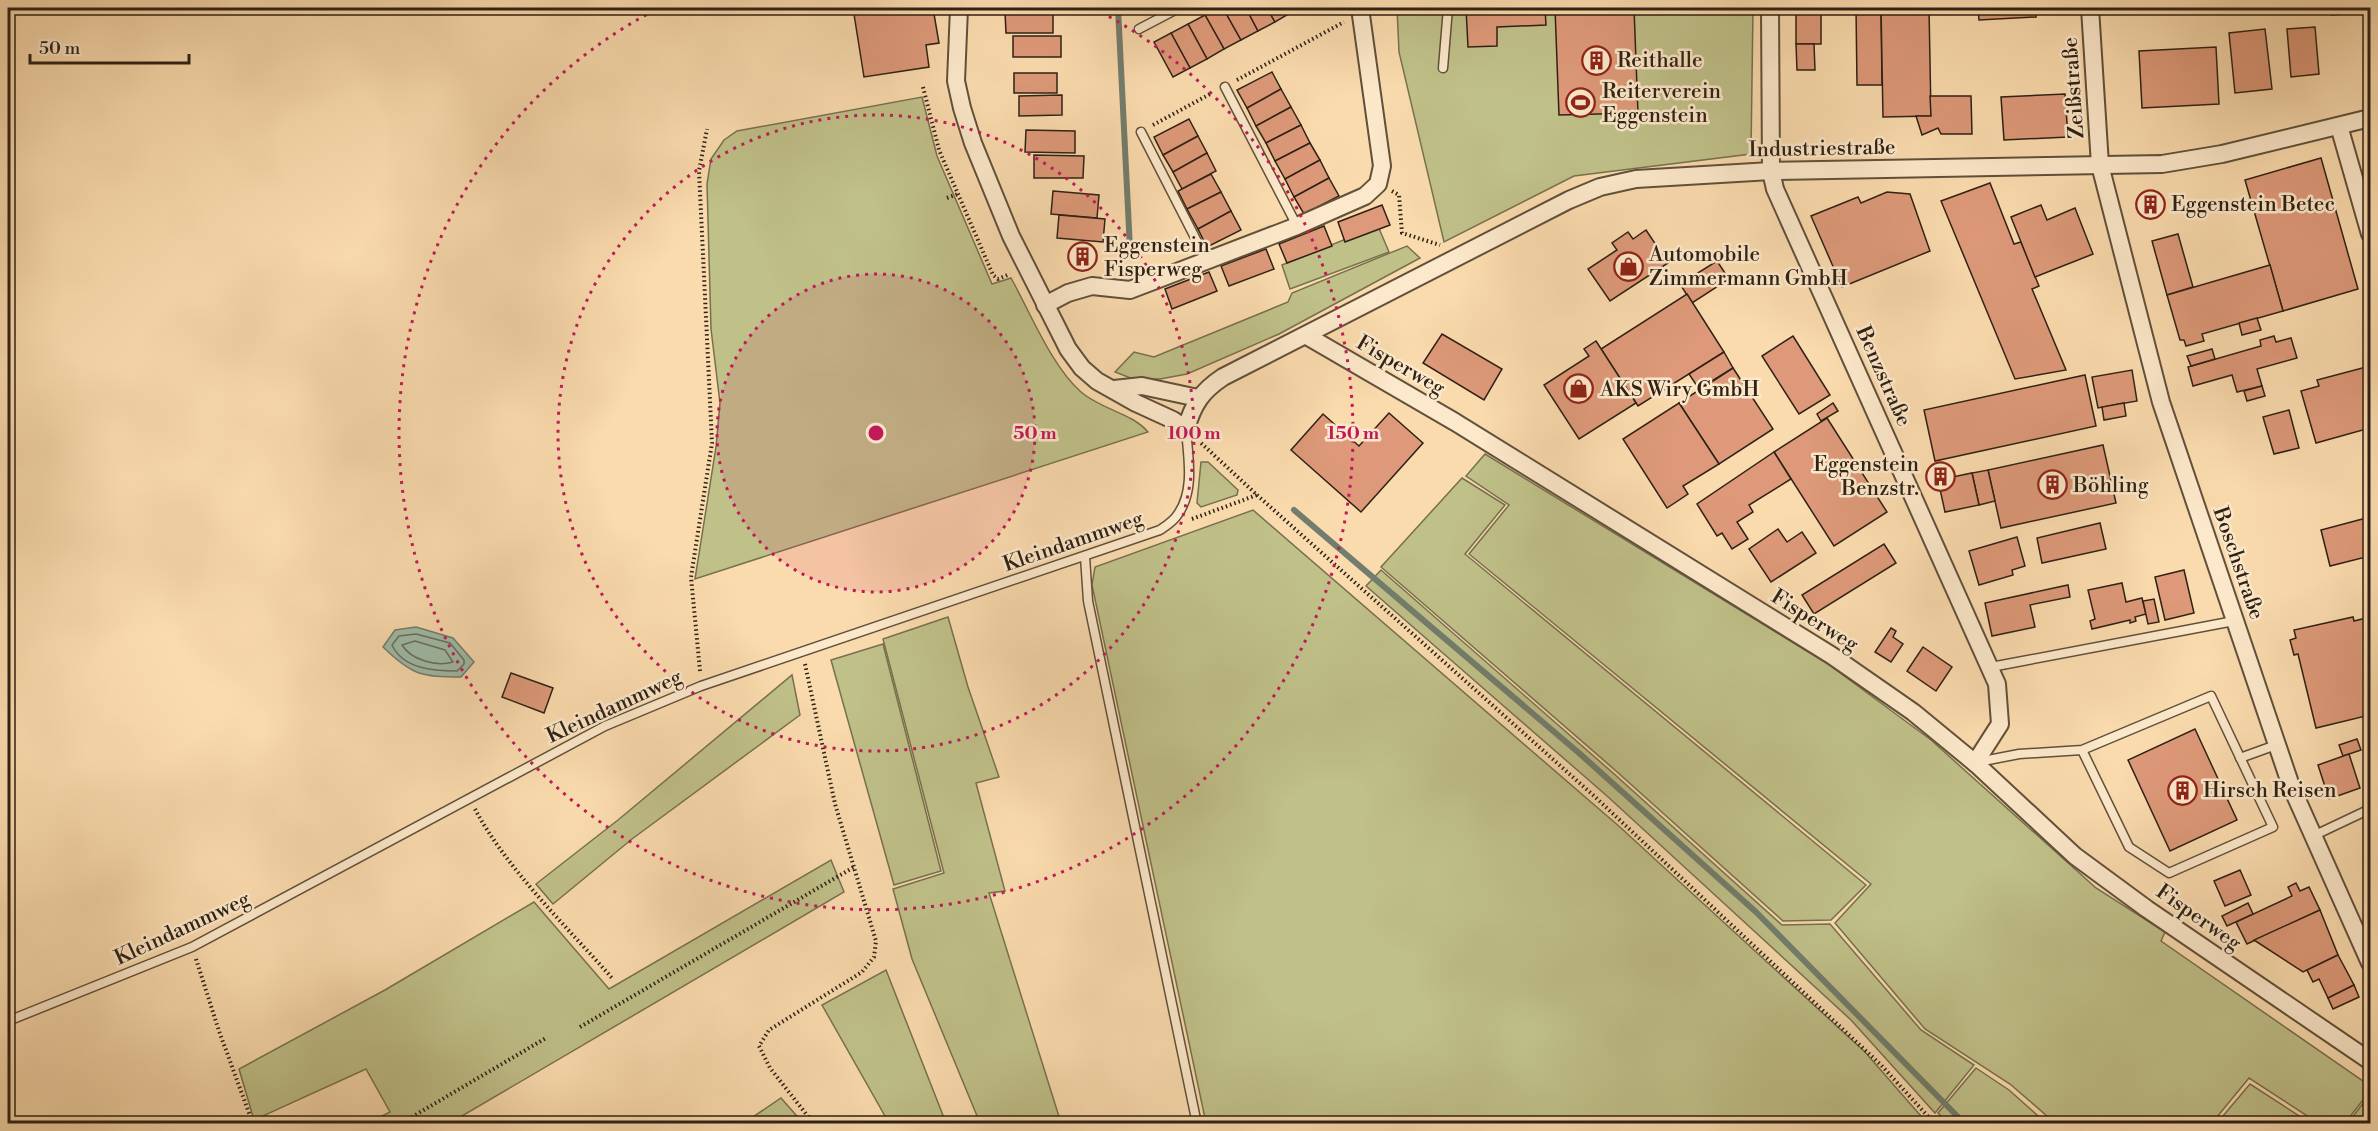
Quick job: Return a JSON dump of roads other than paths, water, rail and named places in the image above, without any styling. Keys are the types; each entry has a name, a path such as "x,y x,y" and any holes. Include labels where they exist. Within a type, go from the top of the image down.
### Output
{"street":[{"path":"959,8 956,81 973,143 1027,268 1068,349 1082,368 1097,381 1186,429 1191,411 1198,398 1223,376 1307,336"},
{"name":"Benzstraße","path":"1770,8 1771,171 1780,200 1997,684 2000,724 1975,763"},
{"name":"Zeißstraße","path":"2090,8 2100,165"},
{"path":"1045,304 1068,293 1092,286 1130,290 1297,226 1365,196 1378,183 1382,166 1361,10"},
{"name":"Industriestraße","path":"1307,336 1569,200 1600,187 1636,179 1771,171 2162,164 2222,154 2370,118"},
{"path":"2339,126 2370,234"},
{"name":"Boschstraße","path":"2100,165 2161,402 2234,621 2291,786 2370,963"},
{"name":"Fisperweg","path":"1307,336 1455,422 1831,655 1912,712 1975,763 2075,856 2147,909 2370,1061"},
{"path":"1114,389 1142,386 1198,398"}],"lane":[{"path":"1139,29 1179,8"},
{"path":"1443,68 1448,8"},
{"path":"1225,87 1297,226"},
{"path":"1141,132 1207,261"},
{"name":"Kleindammweg","path":"8,1021 192,947 605,726 701,686 1160,530 1177,517 1187,500 1190,471 1186,429"},
{"path":"1085,557 1090,613 1197,1124"},
{"path":"1991,667 2234,621"},
{"path":"1975,763 2019,754 2082,750 2211,696 2273,827 2169,873 2129,847 2082,750"},
{"path":"2240,758 2276,745"},
{"path":"2313,836 2370,809"}],"water":[{"path":"416,627 453,638 474,662 461,677 426,675 410,669 383,647 395,630"}],"waterway":[{"path":"1118,8 1130,249"},
{"path":"1294,510 1579,753 1756,912 1965,1124"}],"place":[{"name":"Reithalle","path":"1596,60"},
{"name":"Reiterverein Eggenstein","path":"1581,103"},
{"name":"Eggenstein Betec","path":"2150,204"},
{"name":"Eggenstein Fisperweg","path":"1083,257"},
{"name":"Automobile Zimmermann GmbH","path":"1628,266"},
{"name":"AKS Wiry GmbH","path":"1579,389"},
{"name":"Eggenstein Benzstr.","path":"1940,476"},
{"name":"Böhling","path":"2052,485"},
{"name":"Hirsch Reisen","path":"2182,790"}]}
